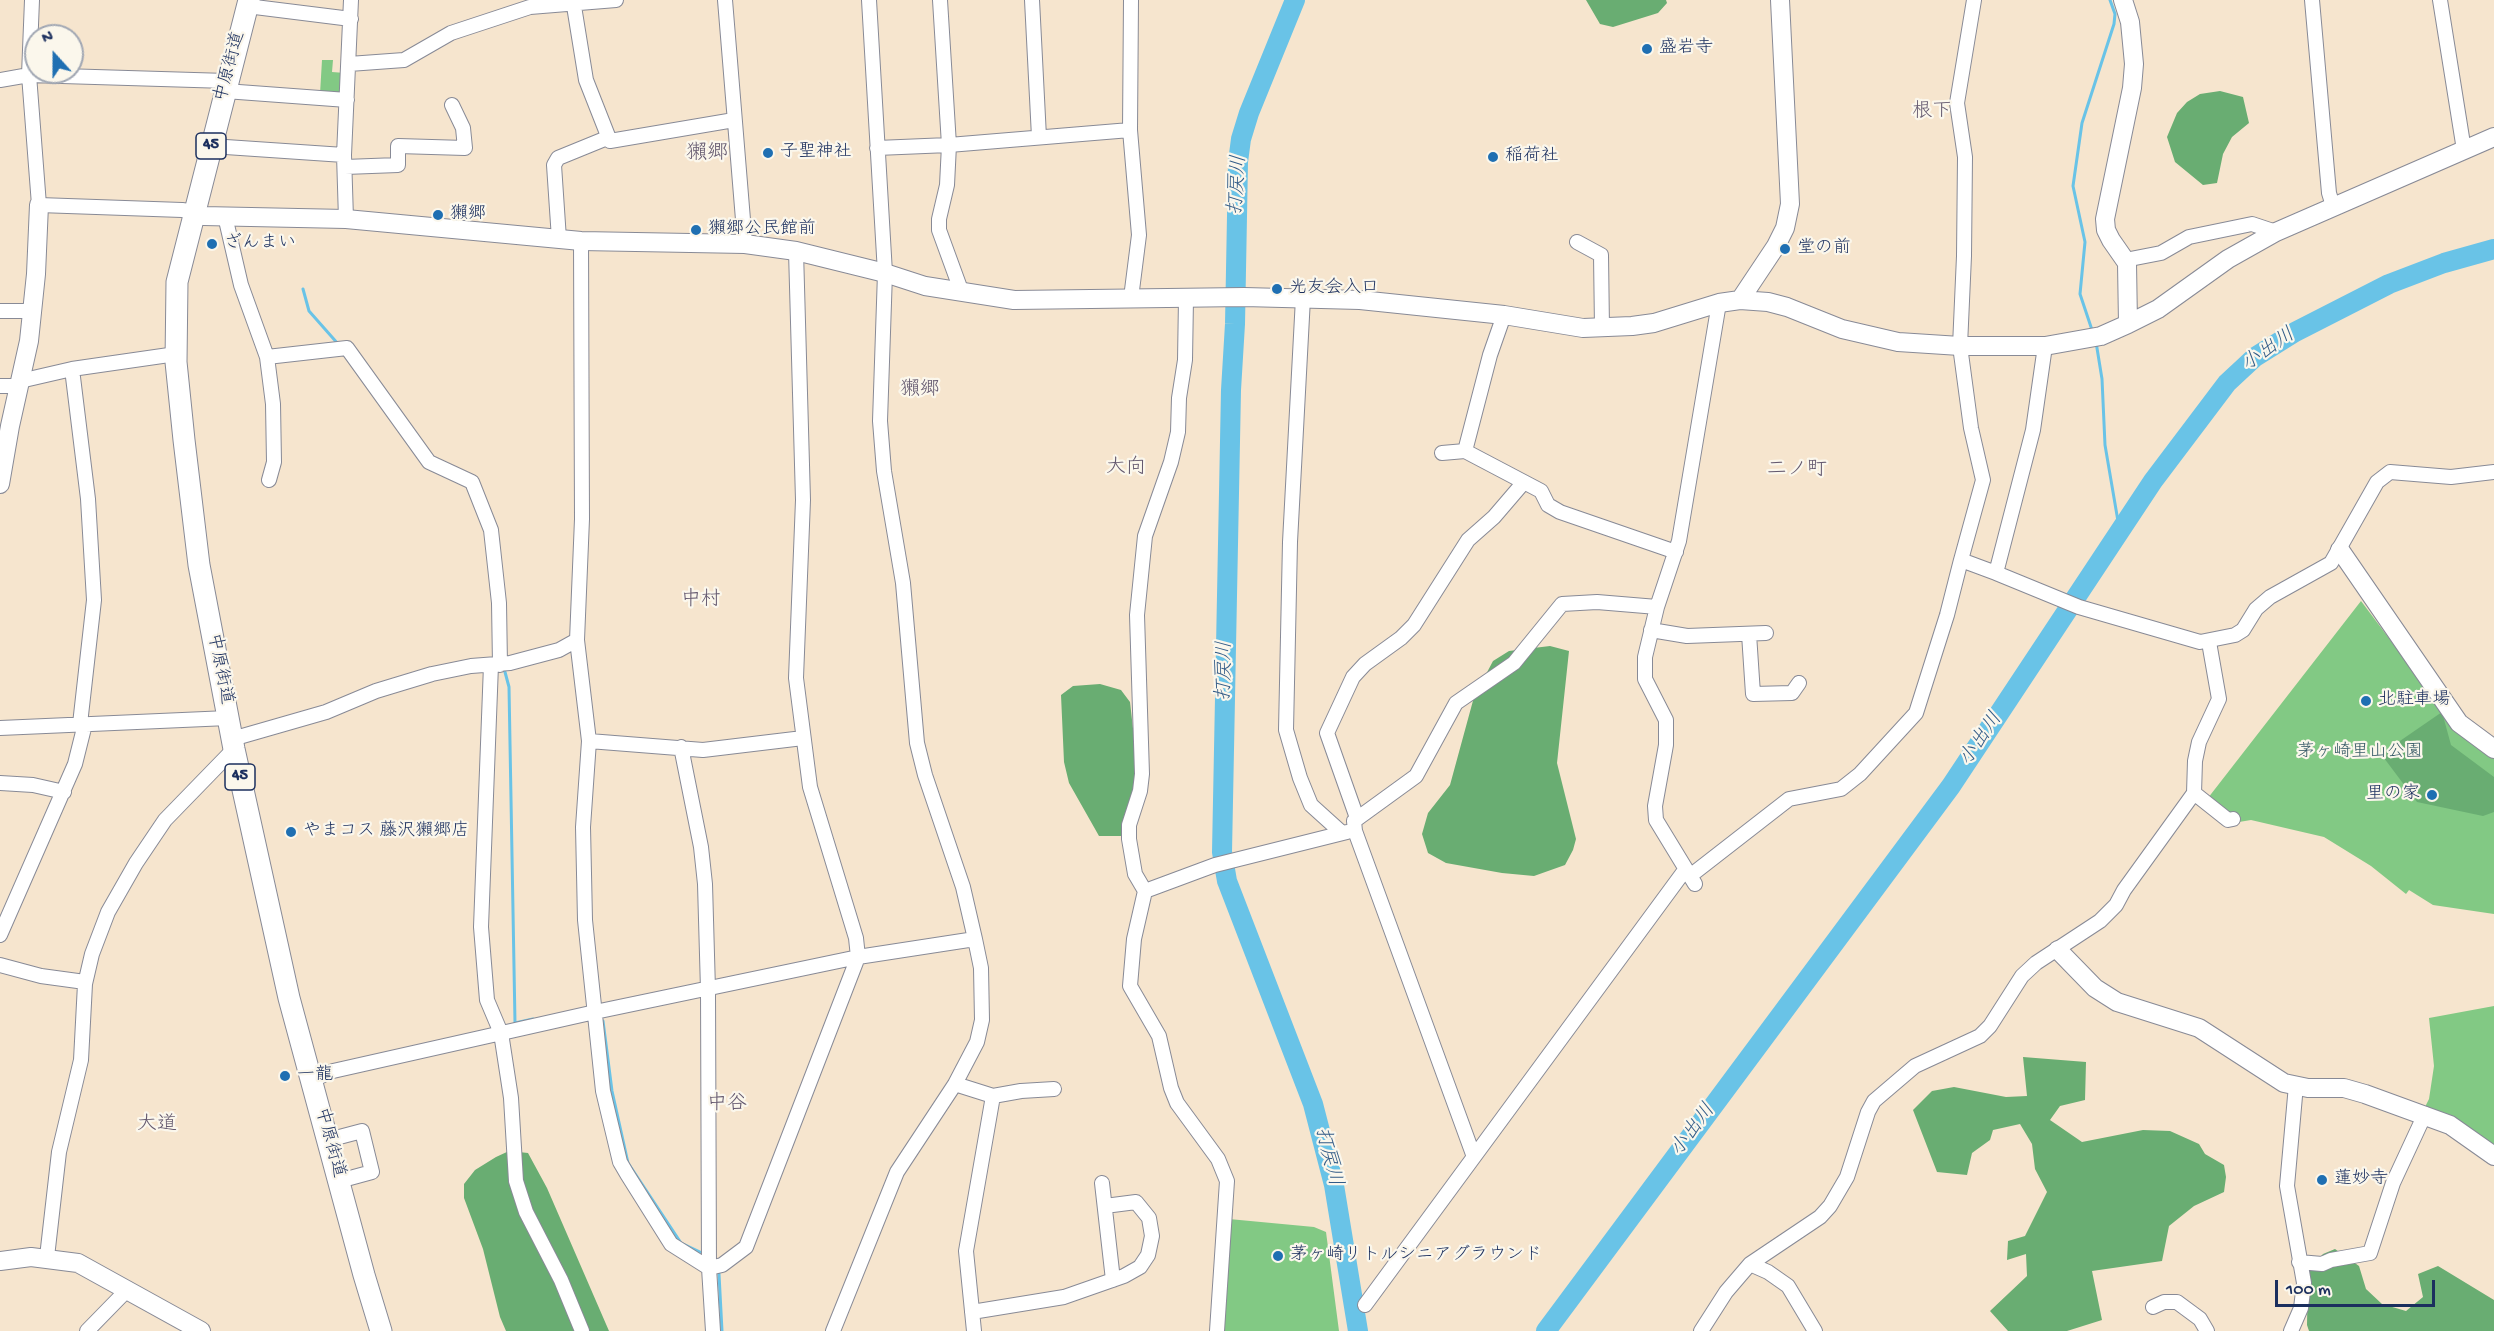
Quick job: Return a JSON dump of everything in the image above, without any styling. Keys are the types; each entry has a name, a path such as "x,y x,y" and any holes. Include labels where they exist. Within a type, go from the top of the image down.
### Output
{"main road":[{"name":"中原街道","path":"248,3 177,282 176,354 199,564 231,736 289,998 381,1331"}],"street":[{"path":"31,24 32,0"},
{"path":"346,219 345,161 351,0"},
{"path":"349,64 404,60 451,33 530,7 616,0"},
{"path":"725,0 745,244"},
{"path":"833,1331 897,1172 955,1084 977,1042 982,1020 981,968 975,939 963,888 925,775 917,743 903,583 884,471 880,421 885,273 869,0"},
{"path":"940,0 949,145 939,230 962,293"},
{"path":"1032,0 1039,137"},
{"path":"1131,0 1130,130 1139,235 1131,298"},
{"path":"1740,300 1776,246 1785,228 1790,204 1780,0"},
{"path":"1365,1305 1474,1157 1690,877 1789,799 1841,789 1860,774 1916,713 1947,615 1983,480 1971,428 1960,346 1965,157 1957,103 1974,0"},
{"path":"2123,0 2130,22 2134,63 2132,88 2105,219 2106,230 2125,260 2128,272 2128,324"},
{"path":"2312,0 2329,193 2333,206"},
{"path":"2440,0 2464,150"},
{"path":"573,2 586,81 610,141 734,120"},
{"path":"248,3 351,19"},
{"path":"0,80 24,76"},
{"path":"84,78 226,86 347,100"},
{"path":"0,484 29,341 32,311 39,205 30,84"},
{"path":"211,146 398,165 398,146 465,148 463,128 452,105"},
{"path":"877,148 949,145 1130,130"},
{"path":"39,205 182,210 196,212 203,216 346,219 580,241 745,244 796,251 885,273 925,286 1014,300 1303,298 1420,304 1504,315 1559,326 1602,328 1654,322 1719,303 1740,300 1787,306 1842,328 1898,342 1960,346 2045,346 2101,336 2128,324 2158,309 2220,265 2276,232 2494,137"},
{"path":"559,239 554,165 558,158 607,138"},
{"path":"225,216 241,285 267,357 274,415 274,462 269,480"},
{"path":"2125,260 2161,253 2189,237 2252,224 2276,232"},
{"path":"580,241 582,519 577,640 589,741 583,827 585,920 603,1091 620,1162 671,1244 710,1268 722,1265 746,1247 858,957 856,938 810,787 796,678 803,500 796,251"},
{"path":"1577,243 1601,255 1602,328"},
{"path":"1303,298 1290,542 1286,730 1311,806 1352,828"},
{"path":"1186,299 1185,360 1179,398 1178,432 1171,462 1145,536 1137,615 1142,774 1140,791 1129,825 1129,839 1136,874 1145,891 1134,939 1130,986 1159,1036 1171,1088 1177,1103 1218,1159 1227,1181 1217,1331"},
{"path":"1690,877 1656,820 1655,806 1666,745 1666,720 1645,679 1645,657 1657,607 1676,552 1719,303"},
{"path":"0,311 32,311"},
{"path":"1465,451 1504,315"},
{"path":"1996,573 2033,430 2045,346"},
{"path":"267,357 347,348 429,462 472,482 491,530 499,603 481,927 487,1000 501,1034 511,1098 516,1180 525,1212 561,1280 582,1331"},
{"path":"0,386 72,369 176,354"},
{"path":"0,935 75,764 82,724 94,600 88,499 72,369"},
{"path":"1442,453 1465,451 1541,491 1548,505 1560,512 1676,552"},
{"path":"1961,560 2079,607 2199,642 2209,642 2243,630 2256,609 2270,597 2331,563 2377,482 2390,472 2451,477 2494,472"},
{"path":"1474,1157 1352,828 1327,733 1353,677 1365,664 1414,626 1468,540 1494,517 1524,482"},
{"path":"2340,550 2459,723 2494,749"},
{"path":"1145,891 1215,865 1352,828 1416,776 1456,703 1514,663 1562,604 1597,602 1657,607"},
{"path":"1651,630 1687,636 1766,633"},
{"path":"1749,634 1753,694 1792,693 1799,683"},
{"path":"0,728 82,724 231,736 326,712 376,692 432,674 471,666 496,665 559,650 577,640"},
{"path":"1701,1331 1726,1292 1750,1264 1820,1217 1830,1206 1854,1160 1868,1112 1880,1094 1915,1066 1980,1036 1990,1026 2022,976 2036,963 2100,921 2116,905 2124,890 2194,793 2195,761 2199,742 2219,699 2209,642"},
{"path":"47,1257 59,1152 81,1060 85,982 92,954 108,912 136,863 165,820 231,736"},
{"path":"589,741 703,750 803,738"},
{"path":"681,747 705,884 710,1268 713,1331"},
{"path":"0,783 24,783 64,792"},
{"path":"2194,793 2228,820 2233,819"},
{"path":"312,1080 333,1071 595,1012 858,957 975,939"},
{"path":"2058,950 2095,988 2117,1002 2199,1028 2284,1083 2308,1088 2344,1088 2425,1114 2450,1125 2494,1156"},
{"path":"0,965 40,976 85,982"},
{"path":"955,1084 993,1096 1053,1089"},
{"path":"2291,1331 2301,1308 2304,1282 2287,1186 2296,1085"},
{"path":"974,1331 966,1251 993,1096"},
{"path":"2299,1262 2322,1264 2331,1260 2370,1253 2393,1183 2425,1114"},
{"path":"328,1140 362,1131 372,1172 339,1181"},
{"path":"1102,1183 1113,1280"},
{"path":"972,1311 1064,1297 1113,1280 1140,1267 1148,1256 1152,1236 1149,1218 1136,1202 1105,1206"},
{"path":"0,1261 47,1257 78,1263 128,1288 201,1331"},
{"path":"1750,1264 1768,1272 1788,1286 1815,1331"},
{"path":"87,1331 128,1288"},
{"path":"2153,1307 2164,1302 2177,1302 2200,1319 2207,1331"}],"green space":[{"path":"1586,0 1666,0 1667,3 1658,13 1613,27 1600,24"},
{"path":"322,60 333,60 332,72 345,73 344,91 339,94 320,94"},
{"path":"2220,91 2243,97 2249,123 2232,137 2223,154 2217,183 2203,185 2175,162 2167,137 2177,113 2187,102 2200,94"},
{"name":"茅ヶ崎里山公園","path":"2361,601 2415,673 2494,756 2494,914 2433,905 2409,890 2406,894 2371,866 2324,837 2251,820 2227,824 2201,807"},
{"path":"1550,646 1569,651 1557,763 1576,839 1573,850 1565,865 1534,876 1446,863 1428,853 1422,834 1428,813 1450,785 1474,697 1493,661 1509,651"},
{"path":"1100,684 1121,690 1130,702 1137,764 1130,828 1121,836 1099,836 1069,783 1064,762 1061,695 1073,686"},
{"path":"2442,712 2451,745 2494,777 2494,812 2483,816 2417,802 2381,754"},
{"path":"2494,1006 2494,1155 2425,1107 2429,1099 2434,1066 2429,1018"},
{"path":"2023,1057 2086,1062 2085,1100 2060,1106 2050,1120 2082,1142 2143,1130 2170,1131 2199,1144 2205,1154 2224,1165 2226,1177 2224,1192 2194,1206 2169,1226 2162,1261 2092,1271 2102,1320 2067,1331 2008,1331 1990,1311 2027,1276 2026,1254 2007,1260 2008,1241 2025,1236 2047,1192 2035,1169 2032,1144 2020,1124 1993,1130 1990,1140 1972,1153 1967,1175 1937,1172 1913,1110 1932,1091 1954,1087 2006,1097 2027,1096"},
{"path":"509,1151 528,1153 547,1188 609,1331 506,1331 500,1317 483,1249 464,1198 464,1184 475,1170"},
{"name":"茅ヶ崎リトルシニアグラウンド","path":"1229,1219 1314,1227 1326,1232 1339,1331 1224,1331"},
{"path":"2335,1249 2359,1266 2366,1289 2382,1304 2406,1311 2423,1297 2418,1274 2438,1266 2494,1300 2494,1331 2309,1331 2307,1325 2308,1270 2323,1254"}],"waterway":[{"name":"打戻川","path":"1295,0 1249,113 1241,139 1238,162 1222,852 1227,881 1313,1104 1334,1185 1358,1331"},
{"path":"2092,330 2080,294 2085,242 2073,186 2082,123 2114,24 2115,14 2110,0"},
{"name":"小出川","path":"1546,1331 1951,786 2153,481 2227,383 2255,357 2295,332 2389,284 2444,263 2494,249"},
{"path":"303,289 309,311 339,345"},
{"path":"2096,342 2102,379 2105,445 2120,533"},
{"path":"505,672 509,687 515,1023 533,1019"},
{"path":"603,1021 612,1091 628,1163 681,1243 700,1252"},
{"path":"719,1274 722,1331"}],"place":[{"name":"盛岩寺","path":"1647,49"},
{"name":"子聖神社","path":"768,153"},
{"name":"稲荷社","path":"1493,157"},
{"name":"獺郷","path":"438,215"},
{"name":"獺郷公民館前","path":"696,230"},
{"name":"ざんまい","path":"212,244"},
{"name":"堂の前","path":"1785,249"},
{"name":"光友会入口","path":"1277,289"},
{"name":"北駐車場","path":"2366,701"},
{"name":"里の家","path":"2432,795"},
{"name":"やまコス 藤沢獺郷店","path":"291,832"},
{"name":"一龍","path":"285,1076"},
{"name":"蓮妙寺","path":"2322,1180"},
{"name":"茅ヶ崎リトルシニアグラウンド","path":"1278,1256"}],"district":[{"name":"根下","path":"1932,113"},
{"name":"獺郷","path":"707,155"},
{"name":"獺郷","path":"920,391"},
{"name":"大向","path":"1126,469"},
{"name":"二ノ町","path":"1797,471"},
{"name":"中村","path":"701,601"},
{"name":"中谷","path":"727,1105"},
{"name":"大道","path":"157,1126"}]}
